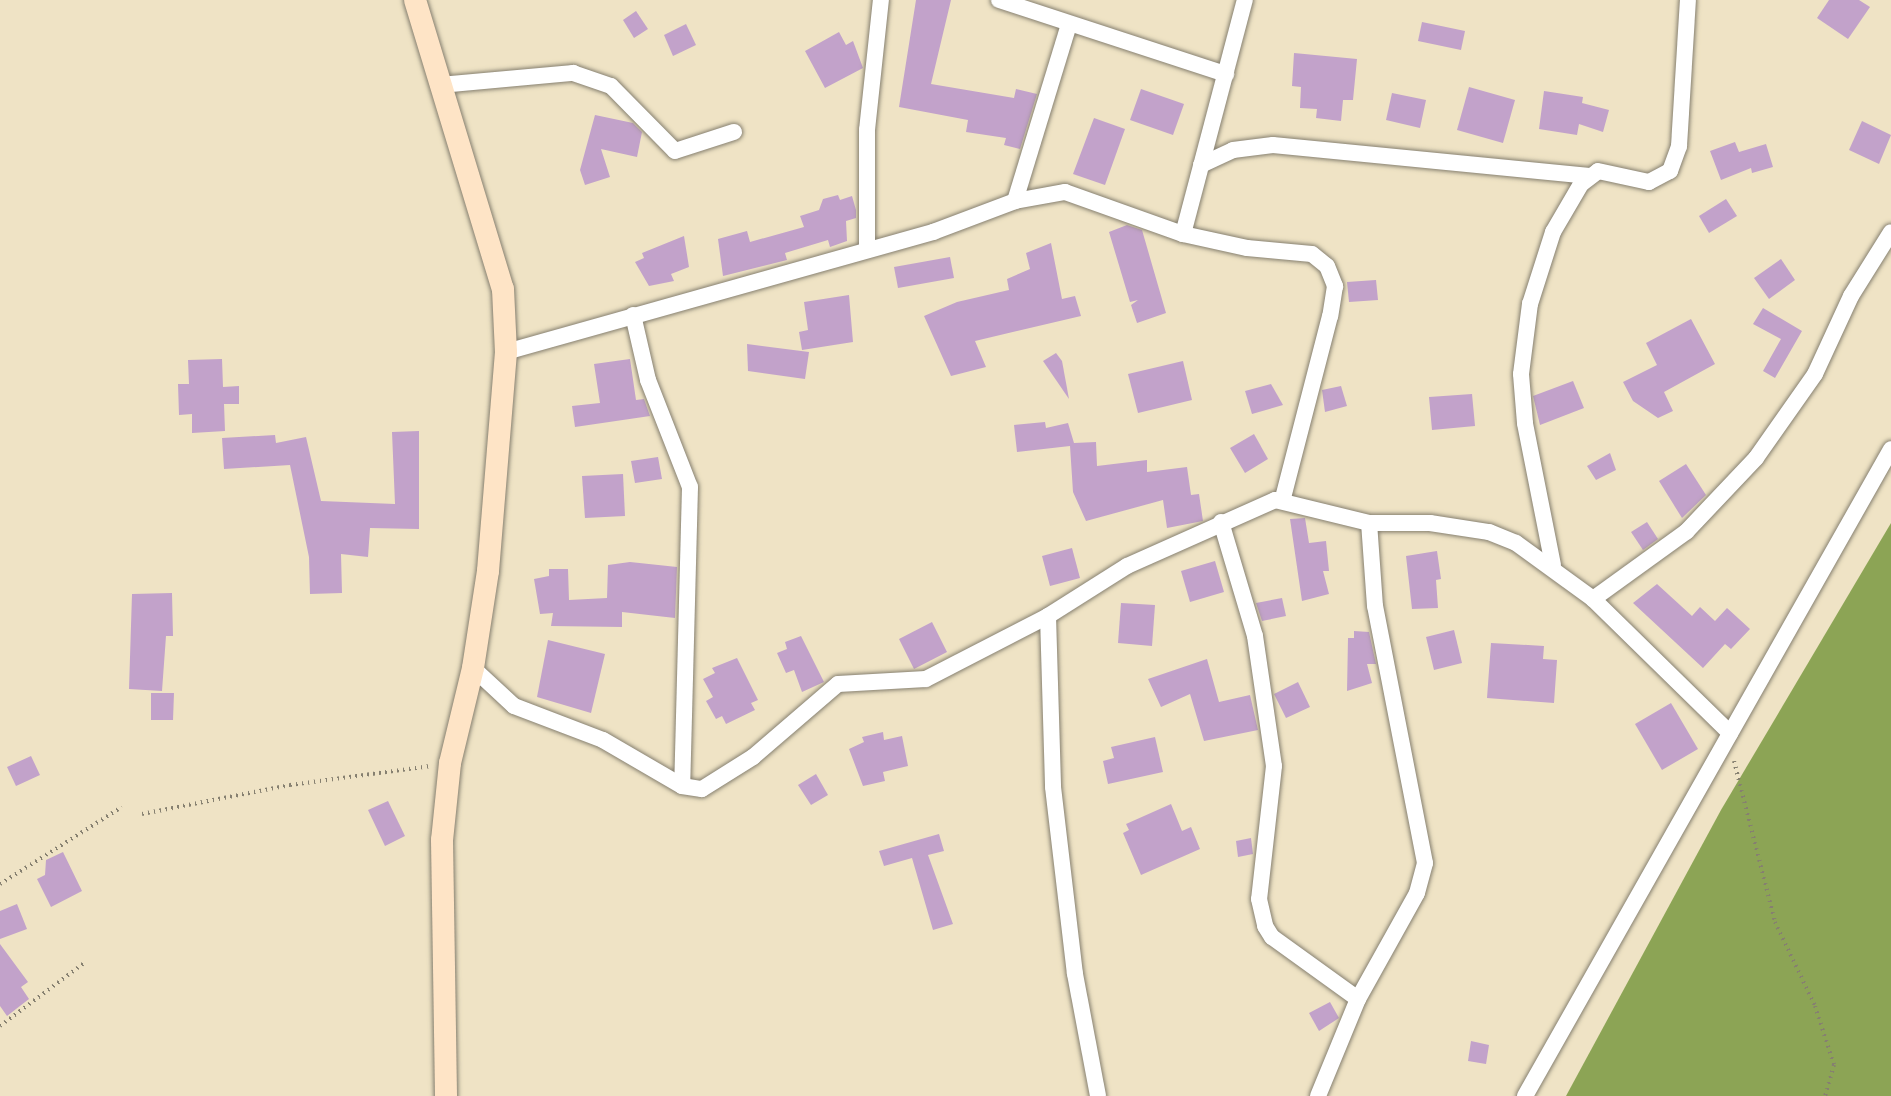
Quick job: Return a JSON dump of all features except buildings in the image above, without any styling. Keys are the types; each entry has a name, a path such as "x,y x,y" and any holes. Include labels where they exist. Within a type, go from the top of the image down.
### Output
{"street":[{"path":"415,0 503,290 506,352 498,484 473,668 450,763 440,959 446,1096"},
{"path":"867,250 867,130 881,0"},
{"path":"999,0 1226,74"},
{"path":"1183,234 1245,0"},
{"path":"1201,165 1233,150 1273,146 1589,176 1611,171 1650,182 1671,171 1679,146 1688,0"},
{"path":"1015,201 1069,24"},
{"path":"440,85 573,73 611,86 675,151 734,132"},
{"path":"1553,566 1525,423 1523,336 1553,232 1589,176"},
{"path":"506,352 867,250 1015,201 1074,194 1183,234 1312,254 1334,279 1330,316 1282,501"},
{"path":"1593,599 1686,532 1749,466 1815,374 1851,296 1891,232"},
{"path":"633,315 648,380 690,488 682,786"},
{"path":"1525,1096 1891,448"},
{"path":"473,668 514,706 603,740 682,786 702,789 723,777 838,684 926,680 1048,616 1127,566 1221,522 1282,501 1369,523 1411,522 1489,532 1553,566 1593,599 1730,733"},
{"path":"1221,522 1255,636 1274,766 1259,899 1265,926 1272,937 1358,999"},
{"path":"1318,1096 1358,999 1417,893 1425,852 1413,813 1375,606 1369,523"},
{"path":"1048,616 1053,787 1075,974 1098,1096"}],"path":[{"path":"1730,733 1775,922 1815,1006 1834,1065 1825,1096"},
{"path":"142,814 290,785 450,763"},
{"path":"0,884 122,807"},
{"path":"0,1026 83,964"}],"green space":[{"path":"1891,523 1891,1096 1566,1096 1721,810"}]}
